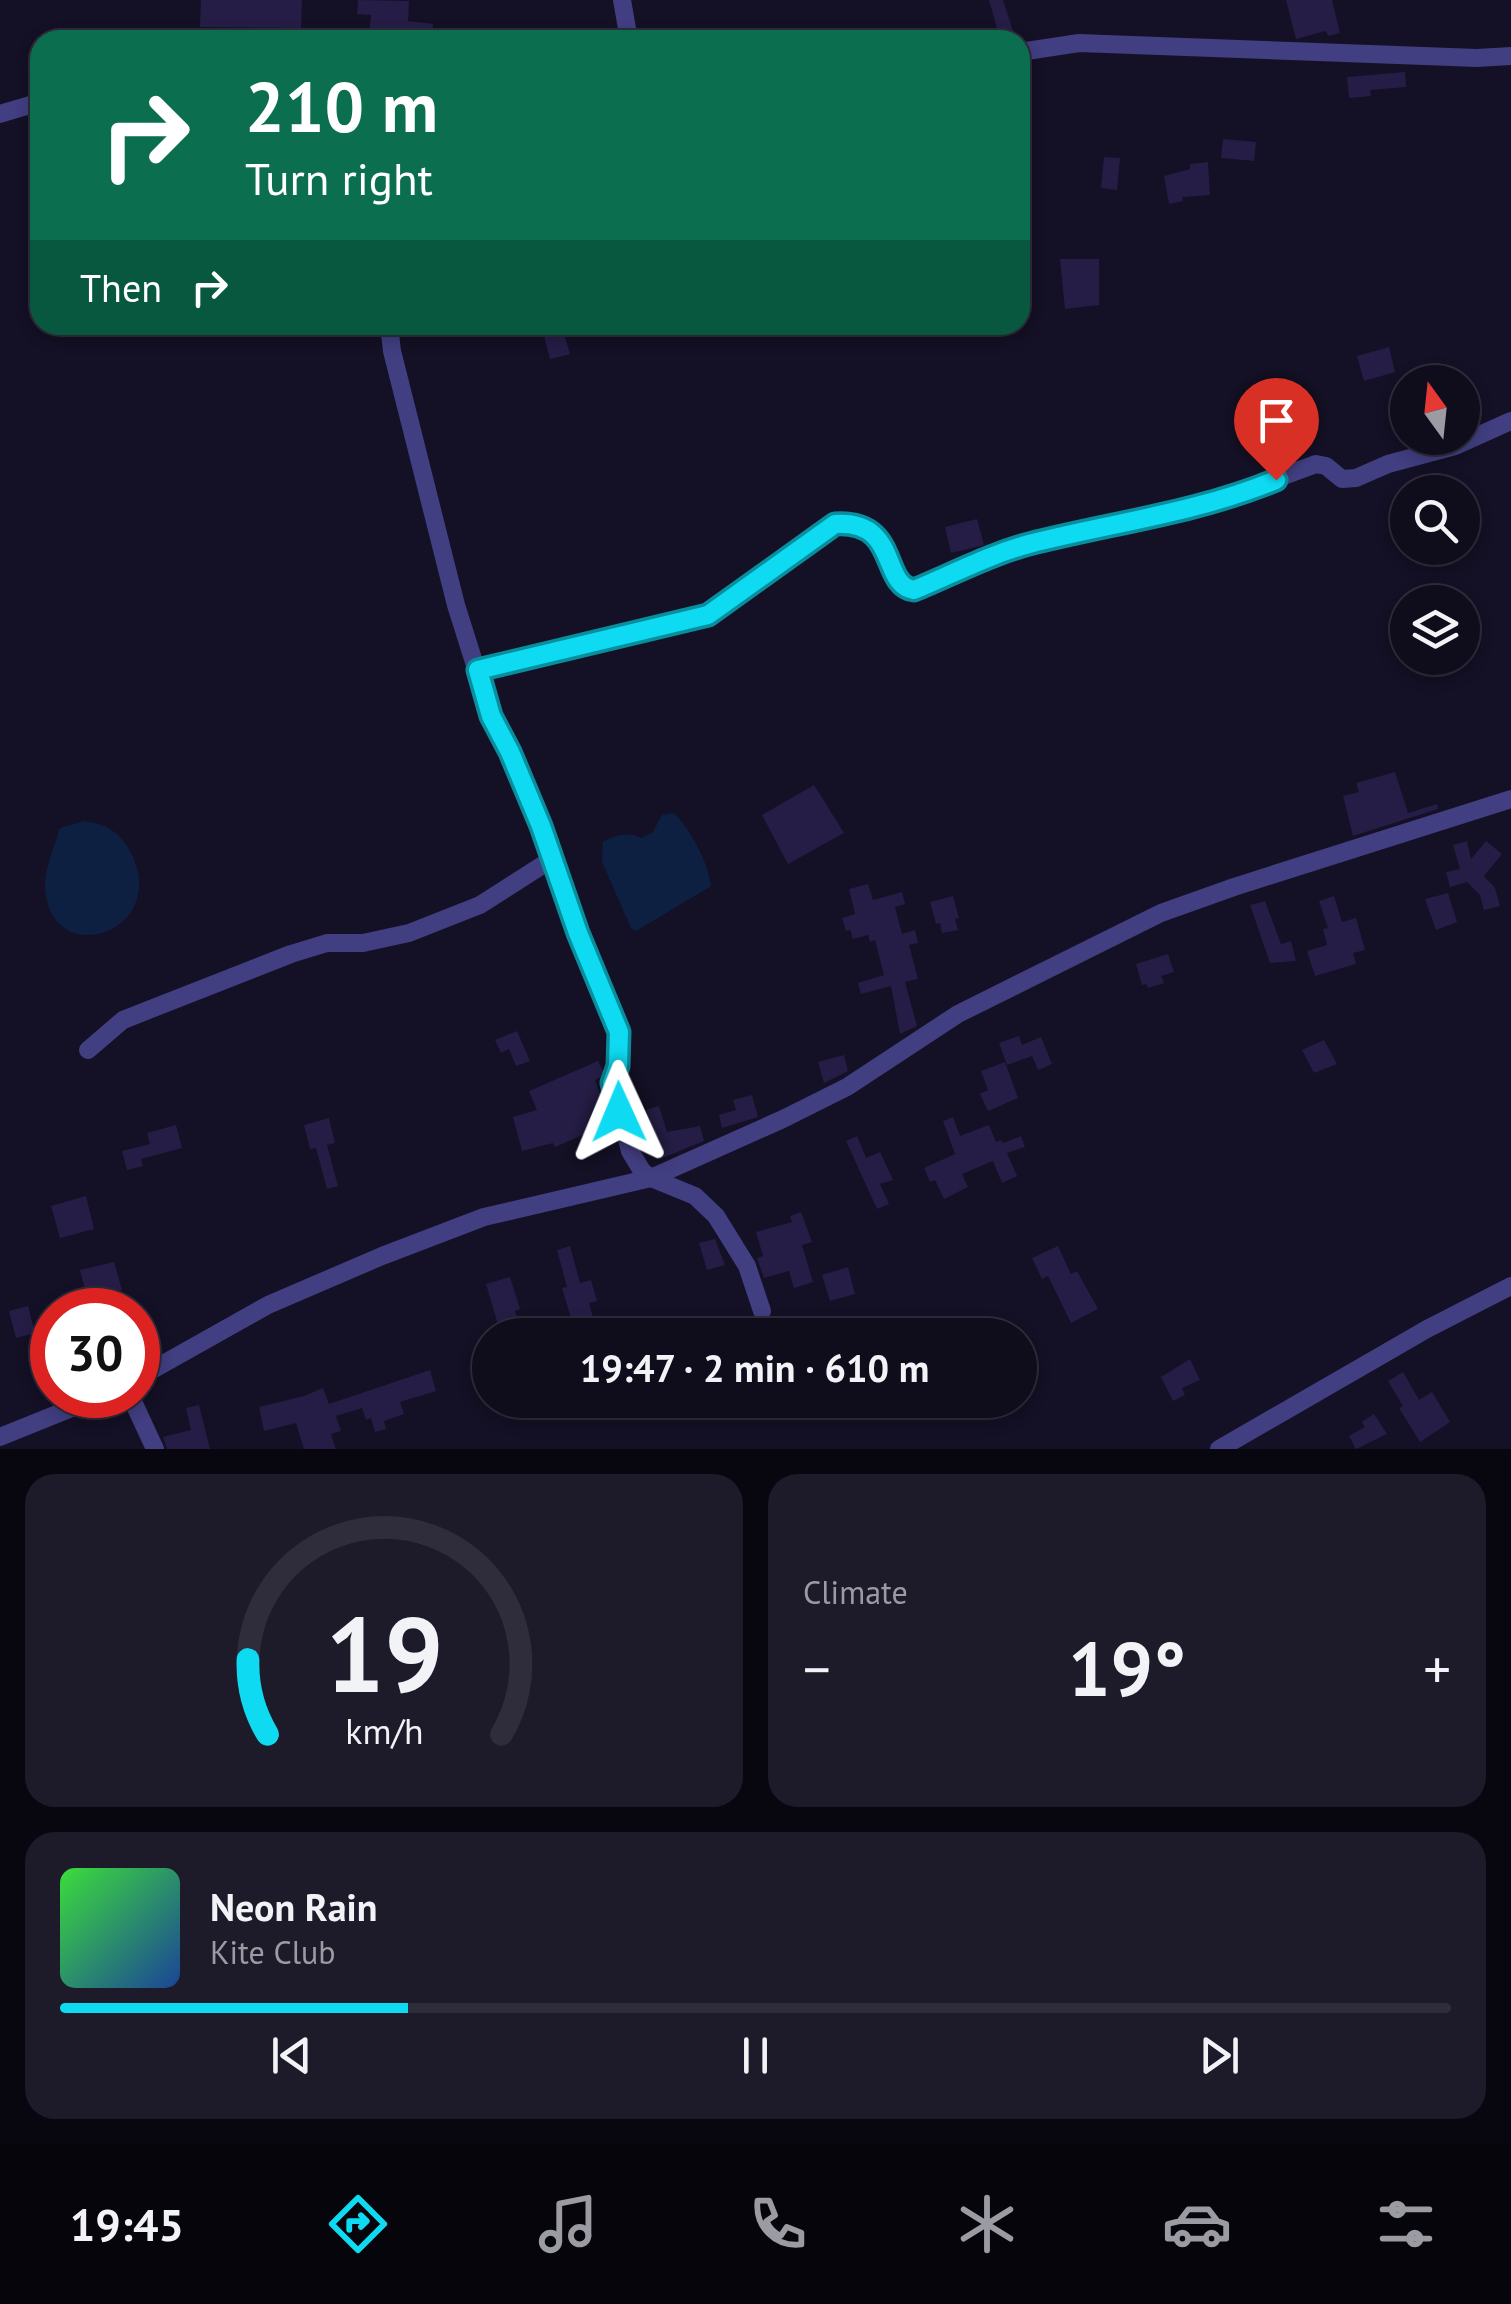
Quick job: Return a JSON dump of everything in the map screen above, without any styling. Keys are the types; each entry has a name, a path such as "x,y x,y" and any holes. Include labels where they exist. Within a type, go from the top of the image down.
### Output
{"street":[{"path":"622,0 627,30"},
{"path":"1030,50 1079,43 1477,58 1511,56"},
{"path":"0,114 30,105"},
{"path":"390,335 456,605 491,716 510,752 619,1032 618,1066 612,1083 630,1151 650,1178 695,1196 716,1216 747,1266 762,1312"},
{"path":"478,670 708,615 835,524 848,523 868,530 883,542 902,586 914,590 973,562 1026,545 1202,506 1316,464 1326,466 1342,479 1356,478 1388,464 1455,446 1511,421"},
{"path":"160,1366 268,1305 382,1256 484,1217 650,1178 848,1088 958,1014 1161,913 1511,800"},
{"path":"88,1050 123,1020 291,954 327,943 363,943 408,934 480,905 552,858"},
{"path":"1219,1449 1511,1286"},
{"path":"0,1437 47,1418"},
{"path":"141,1418 155,1449"}],"water":[{"path":"674,813 698,847 711,886 636,931 631,928 602,862 603,842 622,835 641,838 653,832 662,815"},
{"path":"84,821 107,827 124,841 139,882 135,904 123,921 105,932 85,935 67,930 52,915 45,889 60,828"}],"building":[{"path":"201,0 302,0 301,28 200,27"},
{"path":"358,0 409,1 408,21 433,24 433,30 369,30 371,15 357,14"},
{"path":"989,0 1003,0 1013,30 987,30 997,28"},
{"path":"1286,0 1332,0 1340,33 1328,36 1326,31 1296,39"},
{"path":"1405,72 1406,87 1370,90 1371,96 1349,98 1347,77"},
{"path":"1223,139 1256,142 1254,161 1221,158"},
{"path":"1104,157 1120,158 1117,190 1101,188"},
{"path":"1208,162 1210,195 1182,197 1183,201 1169,204 1164,176 1190,169 1190,164"},
{"path":"1060,259 1099,259 1099,305 1065,309"},
{"path":"544,335 564,335 570,354 550,359"},
{"path":"1389,347 1393,365 1390,365 1390,373 1364,381 1357,356"},
{"path":"1276,412 1285,445 1267,450 1258,417"},
{"path":"977,519 984,545 951,553 945,527"},
{"path":"1395,772 1408,813 1437,804 1438,809 1353,836 1343,796 1359,792 1356,783"},
{"path":"814,785 844,833 788,864 762,815"},
{"path":"1467,841 1471,859 1486,841 1502,854 1484,876 1495,888 1500,906 1484,910 1480,895 1467,882 1450,887 1446,872 1460,869 1453,845"},
{"path":"868,884 873,900 902,892 905,904 895,907 902,934 915,930 918,943 909,945 918,979 905,982 917,1026 900,1034 891,986 861,994 858,983 884,975 875,940 870,942 868,935 853,939 842,918 855,914 849,889"},
{"path":"1448,893 1457,922 1436,930 1425,899"},
{"path":"953,896 958,930 942,933 930,902"},
{"path":"1334,896 1342,922 1356,918 1365,950 1353,953 1356,964 1315,976 1307,951 1327,945 1323,929 1328,928 1319,901"},
{"path":"1265,901 1281,944 1291,941 1296,961 1270,963 1250,905"},
{"path":"1168,954 1174,972 1161,976 1164,983 1148,988 1142,985 1136,964"},
{"path":"517,1031 530,1061 516,1066 509,1049 501,1053 495,1040"},
{"path":"1019,1036 1022,1045 1041,1037 1052,1064 1038,1070 1032,1056 1007,1065 999,1043"},
{"path":"1324,1040 1337,1064 1314,1073 1302,1050"},
{"path":"844,1055 848,1071 824,1083 818,1062"},
{"path":"598,1061 603,1071 595,1080 610,1123 555,1147 553,1143 522,1151 513,1117 537,1110 529,1091"},
{"path":"1005,1062 1018,1098 988,1111 980,1094 988,1090 981,1071"},
{"path":"752,1095 758,1117 722,1128 719,1115 736,1110 733,1100"},
{"path":"659,1106 667,1132 700,1126 704,1141 660,1159 645,1110"},
{"path":"953,1117 960,1136 989,1125 996,1142 1021,1136 1025,1147 1007,1153 1017,1176 1002,1183 993,1161 962,1174 968,1187 944,1199 924,1168 955,1154 943,1121"},
{"path":"329,1118 335,1143 327,1145 338,1186 327,1189 316,1148 310,1149 304,1125"},
{"path":"176,1125 182,1148 141,1159 143,1166 127,1170 122,1151 150,1144 147,1133"},
{"path":"857,1136 866,1158 880,1152 893,1180 880,1184 889,1204 877,1209 846,1141"},
{"path":"86,1196 94,1229 60,1238 51,1206"},
{"path":"801,1212 812,1242 802,1245 813,1282 794,1288 789,1271 764,1278 757,1258 763,1256 756,1232 792,1222 790,1216"},
{"path":"715,1239 725,1265 707,1270 699,1243"},
{"path":"570,1246 580,1283 591,1280 597,1301 589,1303 593,1318 571,1318 557,1250"},
{"path":"1058,1246 1071,1274 1077,1271 1098,1309 1071,1323 1048,1276 1042,1279 1032,1258"},
{"path":"114,1262 121,1288 85,1288 80,1270"},
{"path":"848,1267 855,1294 830,1301 822,1275"},
{"path":"510,1277 520,1309 515,1311 517,1318 496,1318 486,1284"},
{"path":"28,1306 30,1334 16,1338 9,1311"},
{"path":"1190,1359 1200,1380 1182,1388 1185,1395 1173,1401 1161,1377"},
{"path":"430,1370 436,1391 400,1402 404,1414 384,1421 386,1429 375,1432 371,1418 366,1420 362,1408 336,1416 341,1431 331,1434 336,1449 304,1449 296,1423 264,1431 259,1407 323,1388 329,1404"},
{"path":"1403,1372 1419,1400 1432,1392 1450,1422 1420,1442 1388,1381"},
{"path":"199,1405 210,1449 167,1449 163,1437 191,1430 186,1408"},
{"path":"1374,1414 1387,1434 1356,1449 1349,1436 1365,1427 1362,1422"}],"route":[{"path":"619,1112 612,1083 618,1066 619,1032 578,933 541,826 491,716 478,670 696,620 716,610 835,524 848,523 868,530 883,542 886,556 908,591 973,562 1026,545 1202,506 1276,480"}]}
